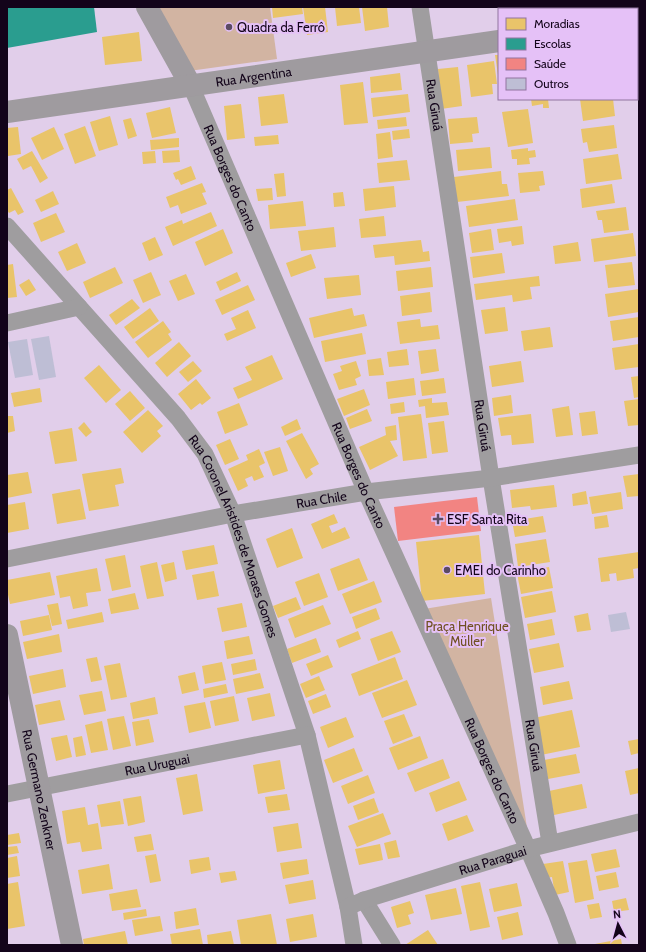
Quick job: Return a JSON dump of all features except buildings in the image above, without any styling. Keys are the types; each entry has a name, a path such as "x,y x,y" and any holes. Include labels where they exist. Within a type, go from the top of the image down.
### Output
{"street":[{"name":"Rua Borges do Canto","path":"147,7 192,86 366,492 528,849 556,913 568,945"},
{"name":"Rua Giruá","path":"420,7 491,478 550,843"},
{"name":"Rua Argentina","path":"7,112 498,41"},
{"name":"Rua Coronel Aristides de Moraes Gomes","path":"7,226 183,424 205,454 233,514 307,735 348,907 354,945"},
{"path":"7,323 79,307"},
{"name":"Rua Chile","path":"7,559 233,514 366,492 491,478 639,455"},
{"name":"Rua Germano Zenkner","path":"7,635 72,945"},
{"name":"Rua Uruguai","path":"7,794 307,735"},
{"name":"Rua Paraguai","path":"348,907 364,900 528,849 639,822"},
{"path":"364,900 392,945"}],"green space":[{"path":"152,7 270,7 277,59 189,71"},
{"name":"Praça Henrique Müller","path":"491,598 528,834 424,609"}],"place":[{"name":"Quadra da Ferrô","path":"229,27"},
{"name":"ESF Santa Rita","path":"438,519"},
{"name":"EMEI do Carinho","path":"447,570"}]}
